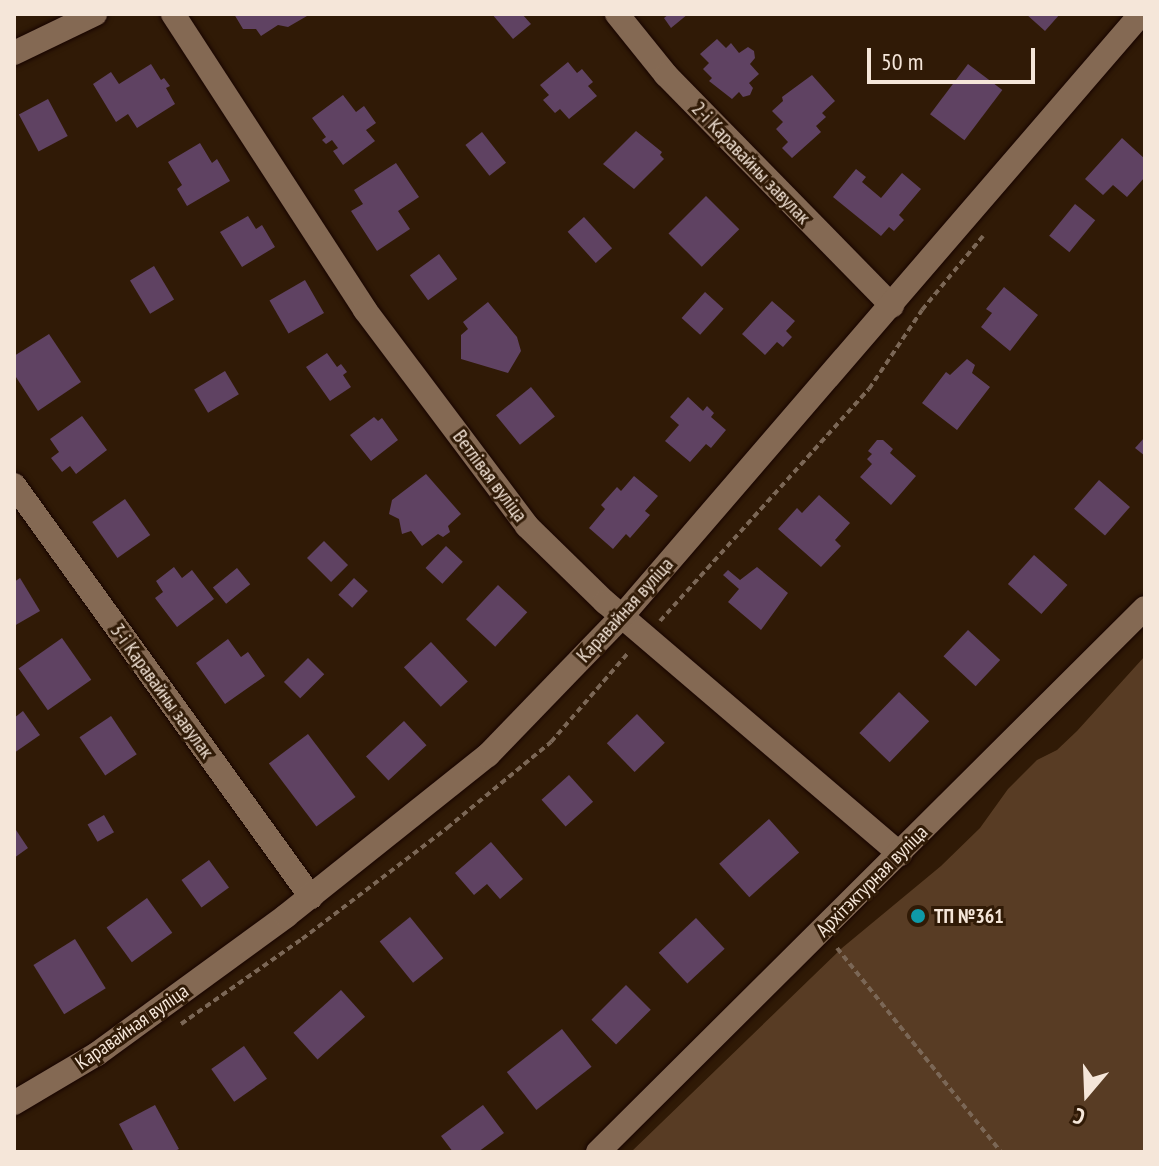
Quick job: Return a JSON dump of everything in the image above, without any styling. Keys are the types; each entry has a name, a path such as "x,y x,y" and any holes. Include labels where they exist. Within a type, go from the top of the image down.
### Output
{"street":[{"path":"14,53 95,14"},
{"name":"Ветлівая вуліца","path":"173,14 375,323 527,526 605,602 900,854"},
{"name":"2-і Каравайны завулак","path":"617,14 666,75 892,306"},
{"name":"Каравайная вуліца","path":"14,1103 97,1054 286,916 488,755 623,615 1141,14"},
{"name":"3-і Каравайны завулак","path":"14,485 311,897"},
{"name":"Архітэктурная вуліца","path":"598,1152 1145,608"}],"path":[{"path":"286,916 302,939"},
{"path":"823,930 1001,1152"}],"shaded area":[{"path":"1145,656 1145,1152 631,1152 842,948 941,866 980,828 1008,789 1037,760 1057,750 1077,731"}],"building":[{"path":"234,14 307,16 288,27 278,25 261,36 256,29 243,29"},
{"path":"492,14 522,14 531,24 513,39"},
{"path":"669,14 688,14 671,28 664,18"},
{"path":"1026,14 1060,14 1045,31"},
{"path":"717,39 726,48 731,43 739,53 748,47 754,51 755,58 750,64 759,74 749,83 753,88 750,95 743,97 739,92 732,99 709,81 712,78 703,69 709,63 700,54"},
{"path":"568,62 577,73 582,69 593,82 588,86 597,96 569,119 560,109 555,113 543,100 549,95 540,85"},
{"path":"151,64 161,80 164,78 170,86 166,88 175,104 137,128 128,114 116,122 93,84 111,72 119,84"},
{"path":"968,64 1002,90 964,140 930,114"},
{"path":"812,75 835,101 822,113 826,117 816,126 821,132 792,158 782,148 788,142 776,129 783,122 772,111 783,101 782,97"},
{"path":"343,95 356,112 364,106 376,123 366,130 375,141 343,165 333,151 338,148 332,140 326,144 322,140 326,137 312,118"},
{"path":"48,99 68,136 39,152 19,114"},
{"path":"636,131 662,152 660,155 664,159 634,189 603,164"},
{"path":"482,132 506,163 489,176 465,145"},
{"path":"1122,138 1145,159 1145,177 1127,197 1113,185 1103,195 1085,179"},
{"path":"200,143 212,163 217,159 230,181 187,206 177,189 182,185 168,162"},
{"path":"396,163 419,197 398,211 410,229 377,251 351,211 363,204 354,190"},
{"path":"856,169 866,177 862,182 881,198 902,173 921,189 899,215 904,220 894,231 889,227 881,236 833,197"},
{"path":"706,196 739,229 702,267 669,233"},
{"path":"1075,204 1095,220 1069,252 1049,236"},
{"path":"248,216 256,229 262,225 275,247 242,267 220,232"},
{"path":"584,217 612,248 596,263 568,232"},
{"path":"439,254 457,279 428,300 410,275"},
{"path":"154,266 174,299 150,314 130,280"},
{"path":"305,280 324,313 288,333 269,300"},
{"path":"1004,287 1038,315 1010,351 981,327 992,313 986,309"},
{"path":"705,292 724,309 700,335 682,318"},
{"path":"772,301 795,321 786,331 792,337 783,347 777,342 765,355 742,334"},
{"path":"488,302 517,337 521,351 508,373 461,359 461,335 468,329 463,322"},
{"path":"49,334 81,382 38,411 14,374 14,356"},
{"path":"327,353 337,367 341,364 347,372 343,375 351,387 330,401 306,367"},
{"path":"967,359 975,365 972,373 990,387 957,430 922,403 946,372 950,375"},
{"path":"225,371 239,394 208,413 194,390"},
{"path":"531,387 555,417 520,445 496,415"},
{"path":"688,397 703,411 707,406 714,413 711,417 726,430 711,448 706,444 690,462 665,441 679,425 670,417"},
{"path":"82,416 107,450 76,474 70,466 62,472 51,458 59,452 50,439"},
{"path":"374,417 378,421 382,418 398,440 371,461 350,435"},
{"path":"1145,437 1145,456 1135,448"},
{"path":"877,440 883,440 893,449 890,453 916,476 891,505 860,477 872,464 867,459 872,454 868,451"},
{"path":"426,474 461,514 448,526 450,532 443,537 438,534 422,546 411,531 402,534 399,519 389,514 392,500"},
{"path":"634,476 658,496 645,511 650,515 630,538 626,534 613,549 589,528 605,509 601,505 617,487 621,491"},
{"path":"1099,480 1130,507 1105,536 1074,509"},
{"path":"819,495 850,523 835,540 841,546 821,567 778,529 797,508 802,513"},
{"path":"125,499 150,535 117,558 92,522"},
{"path":"324,541 348,565 331,582 307,558"},
{"path":"446,546 463,562 442,584 426,568"},
{"path":"1034,555 1067,585 1041,614 1008,584"},
{"path":"174,567 182,578 192,570 214,599 177,627 155,598 163,592 156,581"},
{"path":"757,567 788,593 761,630 728,602 739,589 723,575 728,570 740,580"},
{"path":"237,568 250,584 226,604 213,588"},
{"path":"20,578 40,611 14,626 14,582"},
{"path":"354,578 368,591 352,608 338,595"},
{"path":"498,585 527,612 495,647 466,619"},
{"path":"968,630 1000,660 976,686 943,656"},
{"path":"62,638 91,680 48,710 19,668"},
{"path":"228,639 241,657 248,652 265,676 225,704 196,663"},
{"path":"431,642 468,681 441,707 404,667"},
{"path":"308,658 324,674 300,698 284,682"},
{"path":"899,692 929,721 890,762 859,733"},
{"path":"23,711 40,735 14,753 14,718"},
{"path":"637,714 665,743 635,772 607,743"},
{"path":"111,716 137,754 105,775 79,737"},
{"path":"404,721 427,745 388,781 366,756"},
{"path":"308,734 356,797 316,827 269,763"},
{"path":"569,775 593,802 566,827 542,800"},
{"path":"104,815 114,832 98,842 88,824"},
{"path":"769,819 799,852 749,897 719,864"},
{"path":"14,827 28,848 14,858"},
{"path":"491,842 523,879 500,899 487,884 474,895 455,873"},
{"path":"209,860 229,888 201,907 181,880"},
{"path":"147,898 172,933 132,962 107,927"},
{"name":"ТП №361","path":"912,908 927,914 923,922 909,916"},
{"path":"410,917 443,958 413,983 380,942"},
{"path":"696,918 725,949 687,983 659,953"},
{"path":"75,939 106,988 64,1014 33,965"},
{"path":"626,985 651,1010 616,1044 591,1020"},
{"path":"341,990 365,1017 318,1060 293,1033"},
{"path":"562,1029 592,1067 536,1110 507,1072"},
{"path":"244,1046 267,1079 234,1102 211,1069"},
{"path":"155,1105 179,1149 173,1152 134,1152 119,1124"},
{"path":"483,1105 504,1133 478,1152 453,1152 441,1136"}],"place":[{"name":"ТП №361","path":"918,916"}]}
